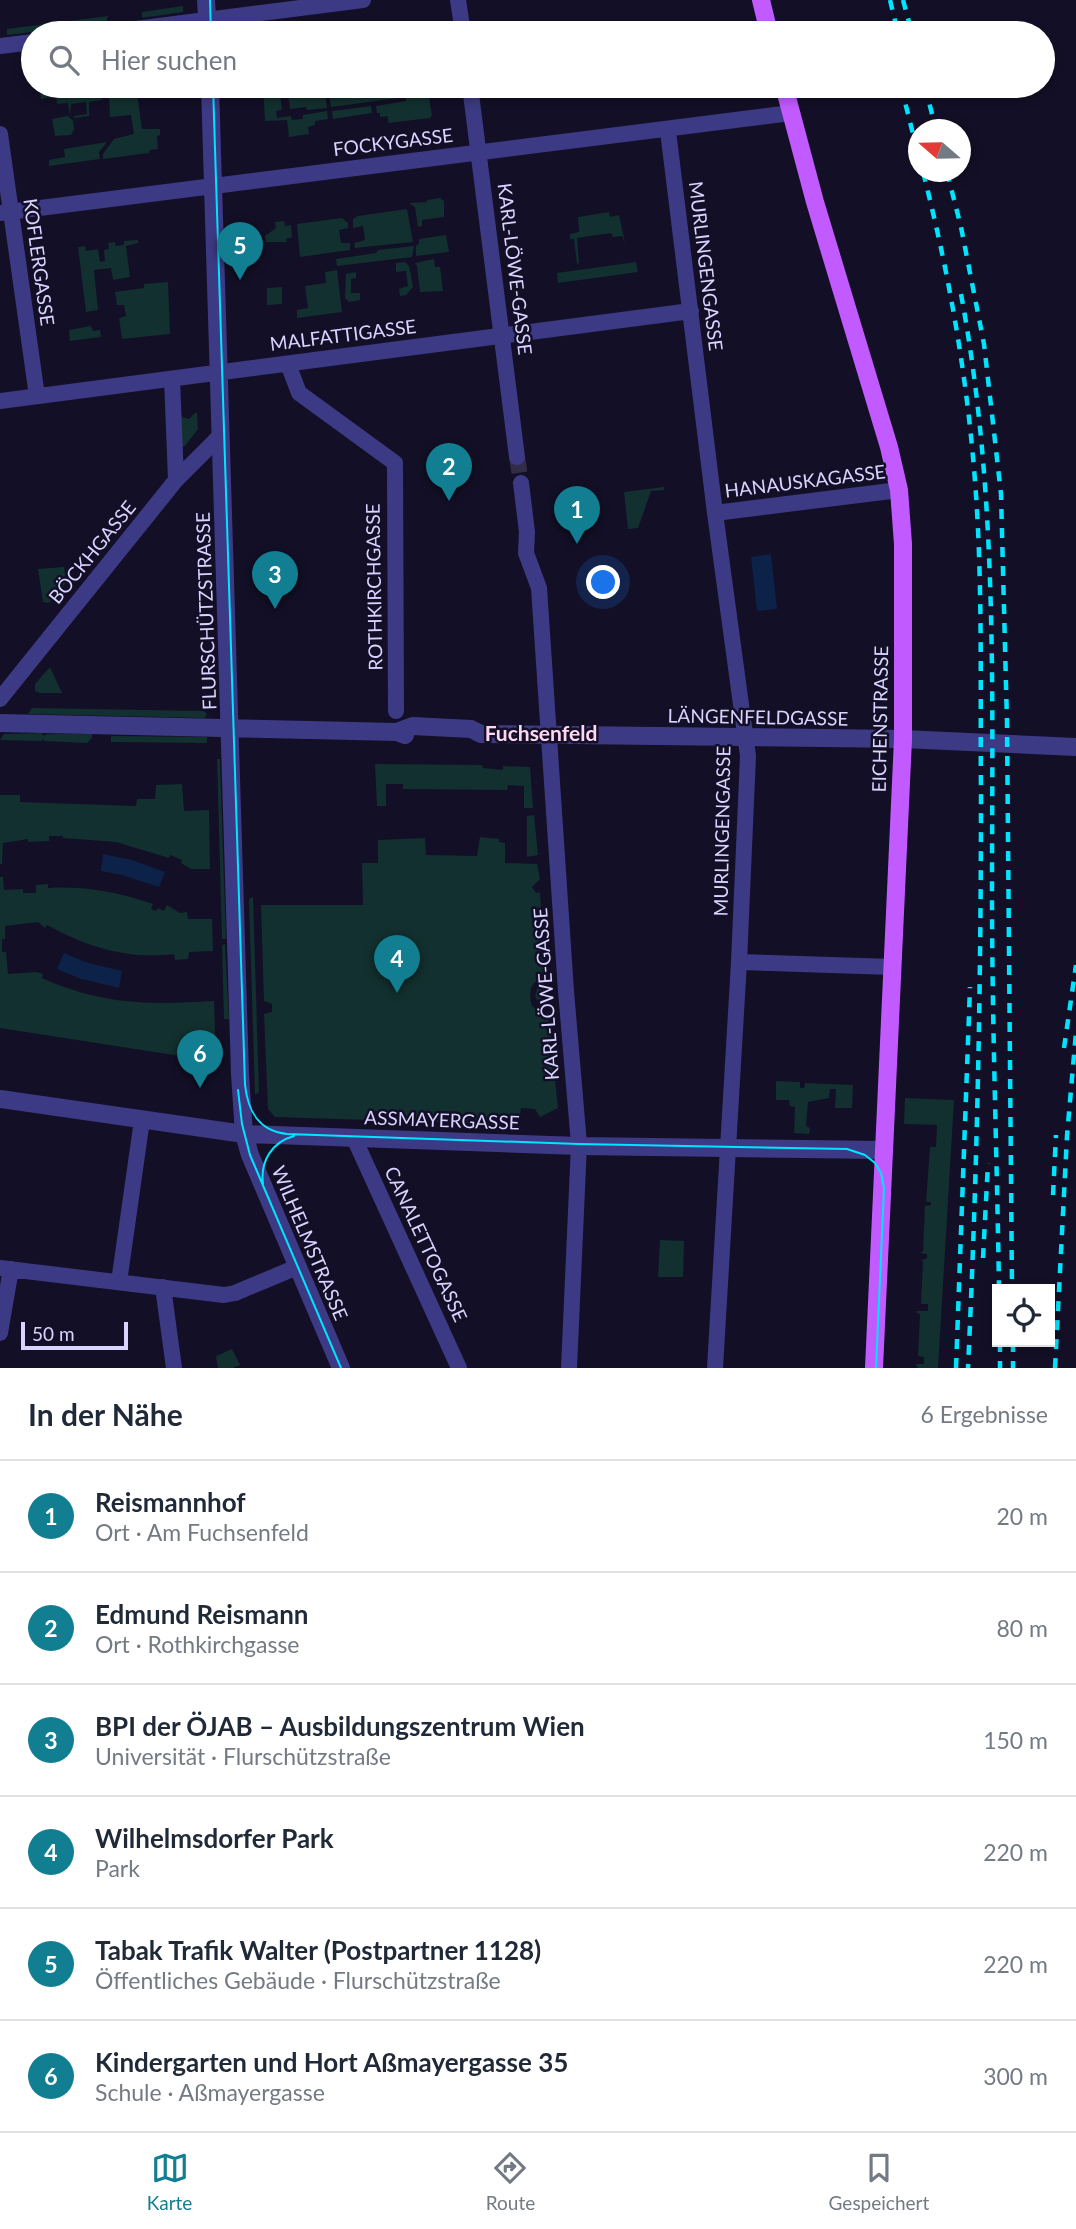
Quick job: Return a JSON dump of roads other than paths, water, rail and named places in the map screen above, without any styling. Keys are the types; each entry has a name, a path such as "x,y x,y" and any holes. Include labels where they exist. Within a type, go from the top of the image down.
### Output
{"main road":[{"path":"761,0 766,21"},
{"name":"EICHENSTRASSE","path":"787,98 815,202 889,447 899,490 903,544 903,739 874,1368"}],"street":[{"path":"206,0 207,21"},
{"path":"242,21 363,0"},
{"path":"458,0 461,21"},
{"path":"0,46 21,43"},
{"name":"FLURSCHÜTZSTRASSE","path":"210,98 244,1134"},
{"name":"KARL-LÖWE-GASSE","path":"472,98 517,457"},
{"name":"FOCKYGASSE","path":"5,212 668,131 791,113"},
{"name":"MURLINGENGASSE","path":"668,131 748,756 739,962 715,1368"},
{"name":"KOFLERGASSE","path":"0,134 5,212 37,396"},
{"name":"MALFATTIGASSE","path":"0,401 691,311"},
{"name":"ROTHKIRCHGASSE","path":"288,364 299,393 395,463 396,711"},
{"path":"172,379 176,480"},
{"name":"BÖCKHGASSE","path":"0,699 176,480 222,435"},
{"name":"KARL-LÖWE-GASSE","path":"521,483 527,532 526,553 539,588 579,1146 569,1368"},
{"name":"HANAUSKAGASSE","path":"715,513 899,490"},
{"name":"LÄNGENFELDGASSE","path":"0,723 397,732 413,726 471,729 481,734 903,739 1076,747"},
{"path":"739,962 892,967"},
{"name":"ASSMAYERGASSE","path":"0,1100 244,1134 579,1146 884,1150"},
{"path":"119,1282 142,1120"},
{"name":"WILHELMSTRASSE","path":"244,1134 250,1155 341,1368"},
{"name":"CANALETTOGASSE","path":"354,1138 459,1368"},
{"path":"0,1333 6,1269 224,1295 297,1267"},
{"path":"163,1287 174,1368"}],"water":[{"path":"771,554 777,609 757,611 751,557"},
{"path":"103,854 132,860 165,872 159,887 101,871"},
{"path":"64,953 85,962 122,971 119,988 81,979 57,969"}],"tunnel":[{"path":"517,457 521,483"}],"tram line":[{"path":"210,0 211,21"},
{"path":"213,98 245,1085 252,1112 269,1129 287,1134 579,1144 847,1149 865,1155 875,1163 881,1173 884,1188 876,1368"},
{"path":"238,1090 242,1124 250,1155 341,1368"},
{"path":"263,1184 263,1168 269,1154 279,1143 294,1136"}],"railway":[{"path":"890,0 895,21"},
{"path":"903,0 909,21"},
{"path":"904,98 909,119"},
{"path":"928,98 933,119"},
{"path":"925,182 949,286 962,364 972,442 979,559 979,1010 968,1368"},
{"path":"950,182 984,344 1001,494 1007,723 1012,1284"},
{"path":"961,294 981,443 990,592 993,991 999,1284"},
{"path":"1064,1048 1076,965"},
{"path":"956,1368 970,987"},
{"path":"1055,1368 1067,1136 1076,1032"},
{"path":"1053,1195 1056,1135"},
{"path":"983,1258 988,1163"},
{"path":"1000,1347 1000,1368"},
{"path":"1013,1347 1013,1368"}],"place":[{"name":"Tabak Trafik Walter (Postpartner 1128)","path":"240,280"},
{"name":"Edmund Reismann","path":"449,501"},
{"name":"Reismannhof","path":"577,544"},
{"name":"BPI der ÖJAB – Ausbildungszentrum Wien","path":"275,609"},
{"name":"Wilhelmsdorfer Park","path":"397,993"},
{"name":"Kindergarten und Hort Aßmayergasse 35","path":"200,1088"}],"district":[{"name":"Fuchsenfeld","path":"541,734"}]}
